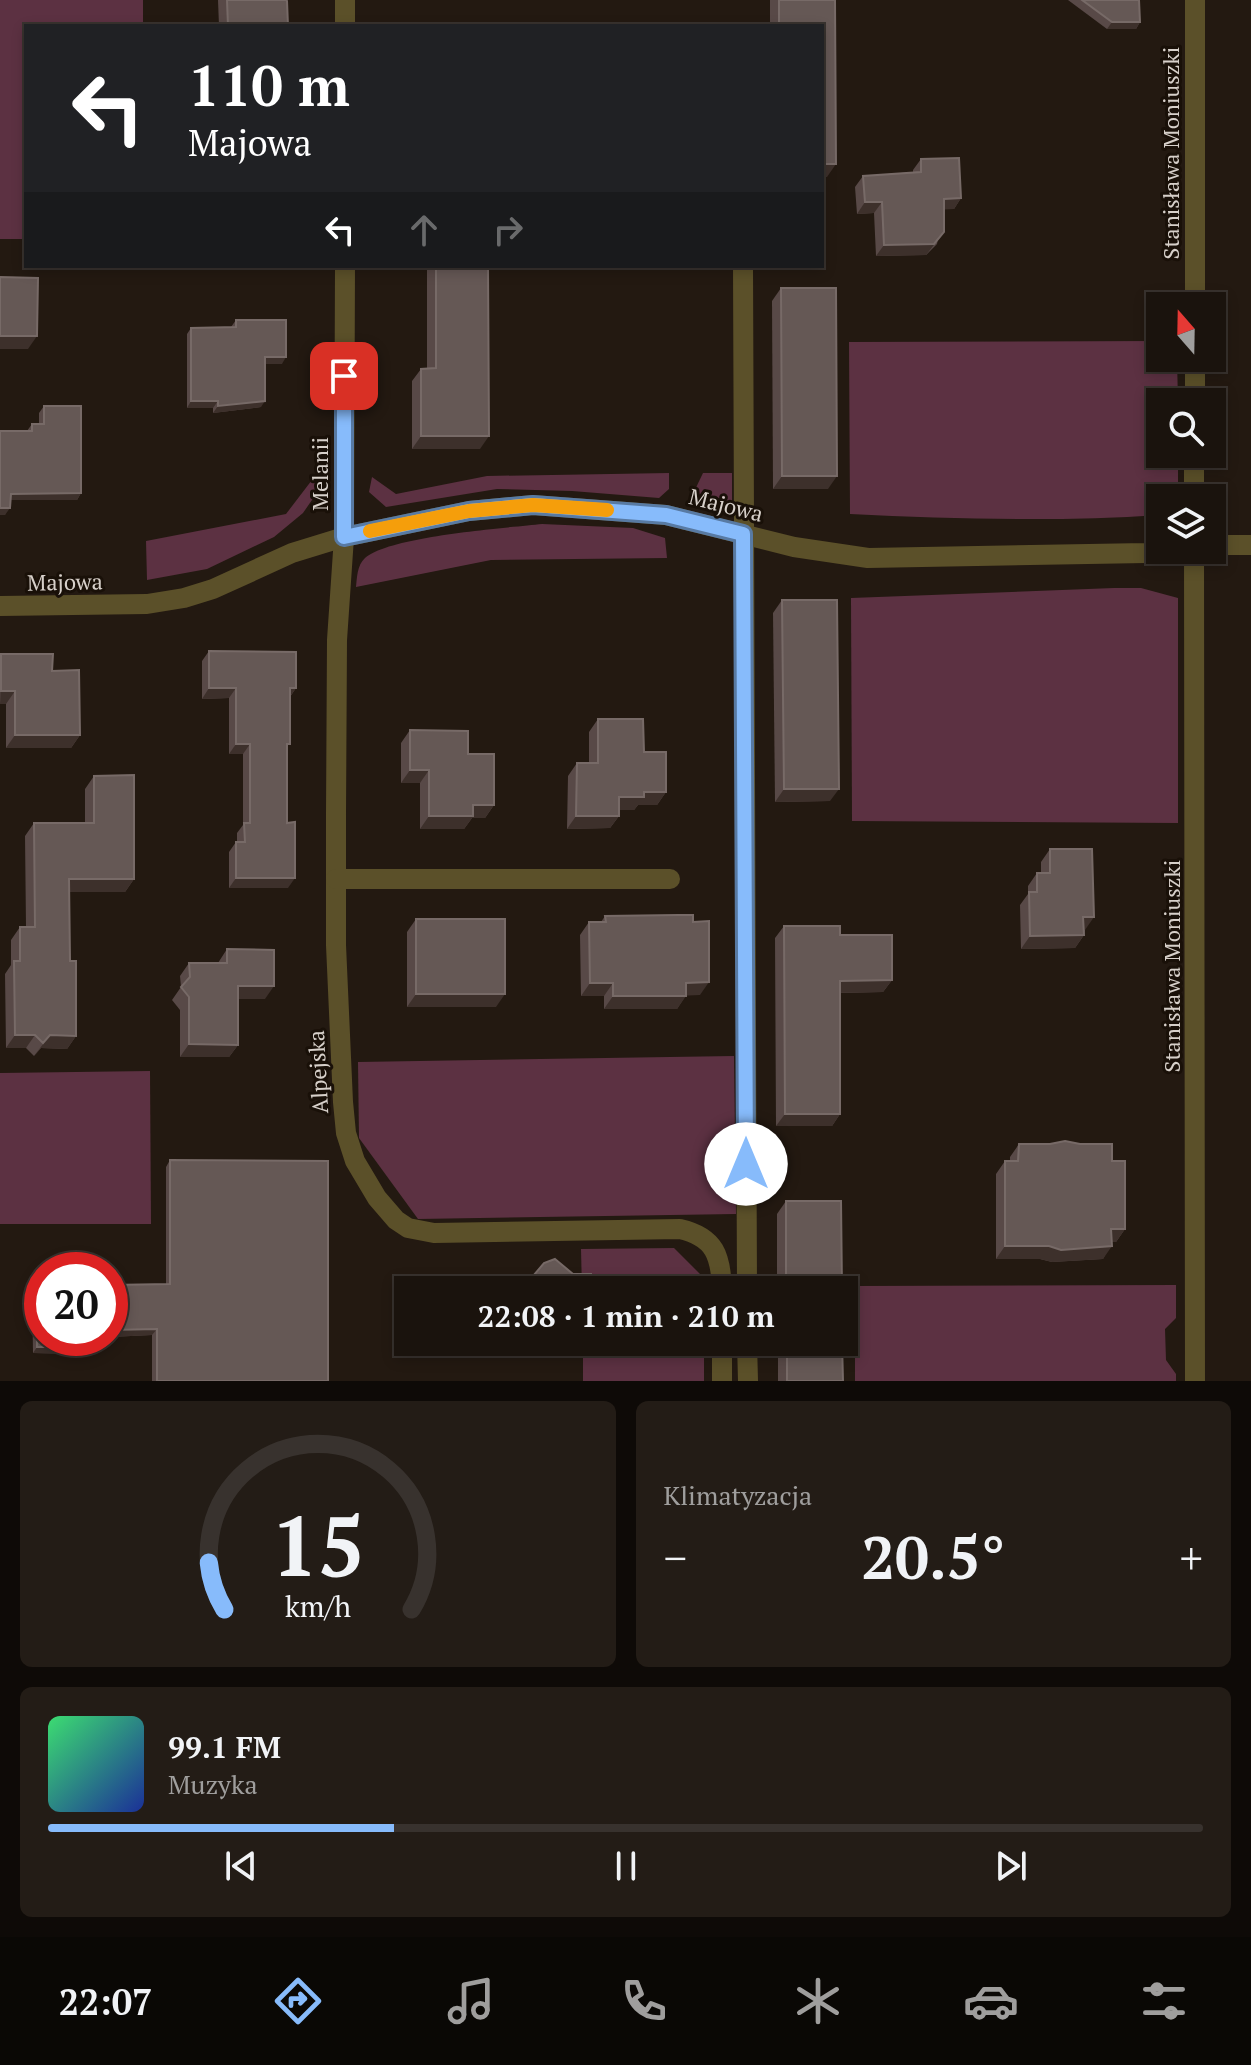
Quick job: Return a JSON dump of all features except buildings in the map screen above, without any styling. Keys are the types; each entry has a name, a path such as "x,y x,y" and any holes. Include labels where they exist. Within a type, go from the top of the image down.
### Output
{"street":[{"path":"345,0 345,24"},
{"name":"Stanisława Moniuszki","path":"1195,0 1195,292"},
{"name":"Melanii","path":"344,537 345,268"},
{"path":"743,268 747,1276"},
{"name":"Majowa","path":"0,606 147,604 184,598 213,589 292,553 344,537 469,511 533,505 666,515 794,547 868,558 1146,553"},
{"name":"Alpejska","path":"344,537 337,640 336,945 346,1133 355,1161 388,1211 408,1228 434,1233 680,1229 698,1233 717,1256 721,1276"},
{"path":"1226,545 1251,545"},
{"name":"Stanisława Moniuszki","path":"1194,564 1195,1381"},
{"path":"336,879 670,879"},
{"path":"722,1356 722,1381"},
{"path":"747,1356 748,1381"}],"shaded area":[{"path":"0,0 143,0 143,24 24,24 24,239 0,239"},
{"path":"1146,341 1146,372 1177,372 1178,388 1146,388 1146,468 1178,468 1178,484 1146,484 1146,516 1005,519 850,514 849,342"},
{"path":"669,473 669,489 659,498 497,489 386,507 369,492 372,477 396,494 487,476"},
{"path":"703,473 732,473 732,507 698,507 692,496"},
{"path":"315,476 323,484 303,513 274,537 207,569 147,580 146,541 286,514"},
{"path":"542,524 633,528 665,538 667,558 491,560 356,587 362,561 378,550 449,534"},
{"path":"1141,588 1178,598 1178,823 852,821 851,598"},
{"path":"734,1056 736,1214 418,1219 359,1138 358,1062"},
{"path":"150,1071 151,1224 0,1224 0,1073"},
{"path":"674,1248 702,1276 582,1276 581,1249"},
{"path":"1176,1285 1176,1318 1165,1329 1166,1360 1176,1374 1176,1381 855,1381 858,1286"},
{"path":"583,1356 704,1356 704,1381 583,1381"}],"slow traffic":[{"path":"370,531 469,511 533,505 607,510"}],"route":[{"path":"344,376 344,537 469,511 533,505 666,515 743,534 746,1164"}]}
